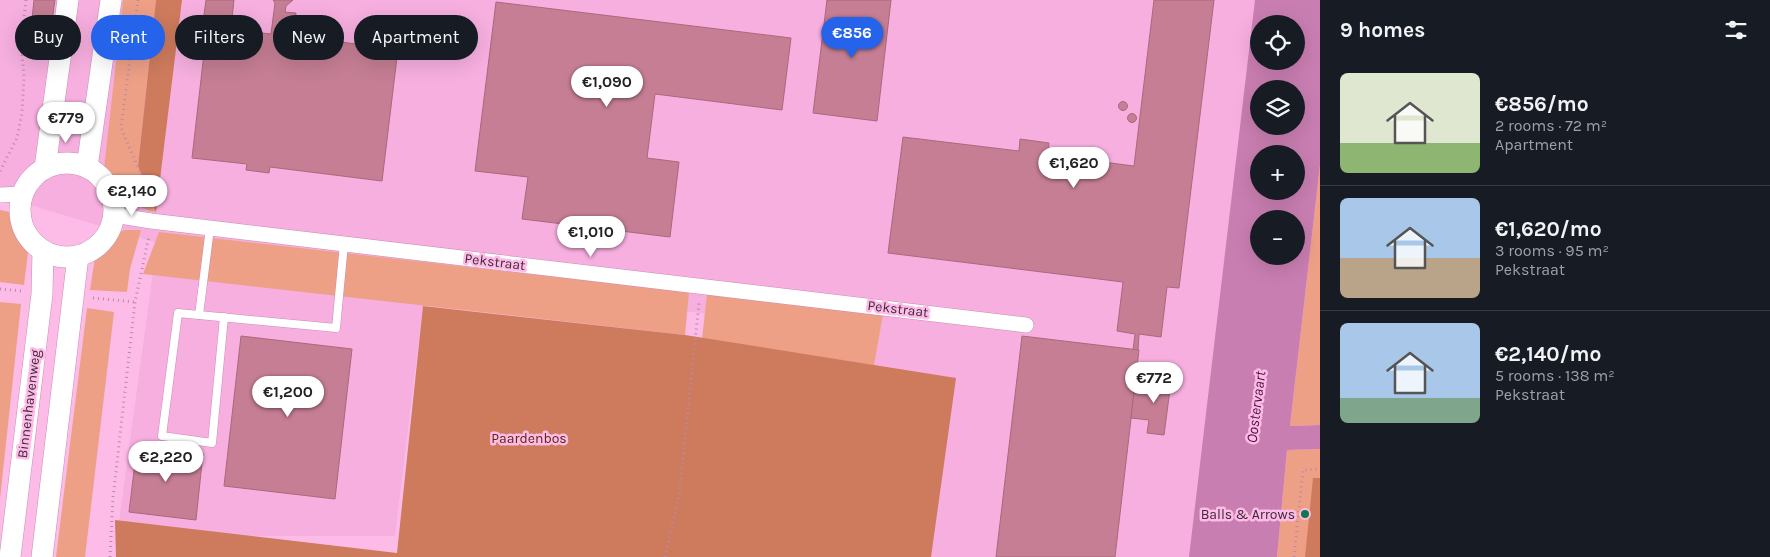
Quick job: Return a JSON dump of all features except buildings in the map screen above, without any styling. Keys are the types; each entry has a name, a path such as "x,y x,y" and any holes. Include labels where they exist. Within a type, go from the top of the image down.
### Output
{"main road":[{"path":"45,168 68,0"},
{"path":"87,167 111,0"},
{"path":"66,163 87,167 103,179 112,196 114,215 108,233 96,248 78,256 60,257 43,251 28,236 22,222 20,216 22,194 31,179 45,168 66,163"},
{"name":"Binnenhavenweg","path":"10,557 42,294 43,251"},
{"path":"42,557 78,256"}],"street":[{"path":"0,195 22,194"},
{"name":"Pekstraat","path":"114,215 152,222 1026,325"}],"lane":[{"path":"199,315 210,228"},
{"path":"224,318 212,443 162,436 178,313 336,328 344,244"}],"path":[{"path":"0,171 17,138 22,114 24,76 21,44 26,0"},
{"path":"110,557 113,498 135,302 152,222 150,195 121,128 138,0"},
{"path":"665,557 679,496 700,286"},
{"path":"90,298 135,302"},
{"path":"1294,557 1303,470 1320,469"}],"shaded area":[{"name":"Oostervaart","path":"0,0 1276,0 1265,15 1250,15 1250,70 1259,70 1259,80 1250,80 1250,135 1258,135 1257,145 1250,145 1250,200 1252,200 1218,557 828,557 860,333 535,292 423,306 395,536 117,536 157,243 0,196"},
{"path":"123,0 156,0 154,15 121,15"},
{"path":"116,60 149,60 138,166 156,212 144,209 123,194 111,189 103,177"},
{"path":"1320,165 1320,425 1290,426"},
{"path":"0,210 15,213 21,235 29,245 24,285 0,282"},
{"path":"126,230 141,230 130,269 127,292 90,290 96,251 110,234"},
{"path":"159,232 689,292 685,335 143,274"},
{"path":"707,294 883,314 874,365 702,339"},
{"path":"0,302 21,304 0,499"},
{"path":"87,308 114,312 85,557 56,557"},
{"name":"Balls & Arrows","path":"1320,449 1320,557 1277,557 1287,450"}],"green space":[{"path":"156,0 182,0 180,15 175,15 175,57 156,212 138,166 149,60 165,60 165,15 154,15"},
{"name":"Paardenbos","path":"423,306 685,335 956,378 931,557 116,557 115,520 397,553"},
{"path":"1313,478 1320,478 1320,557 1305,557"}],"water":[{"path":"1255,0 1320,0 1320,165 1290,426 1320,425 1320,449 1287,450 1277,557 1189,557 1250,42 1250,70 1305,70 1305,15 1253,15"}],"place":[{"name":"Balls & Arrows","path":"1305,514"}]}
